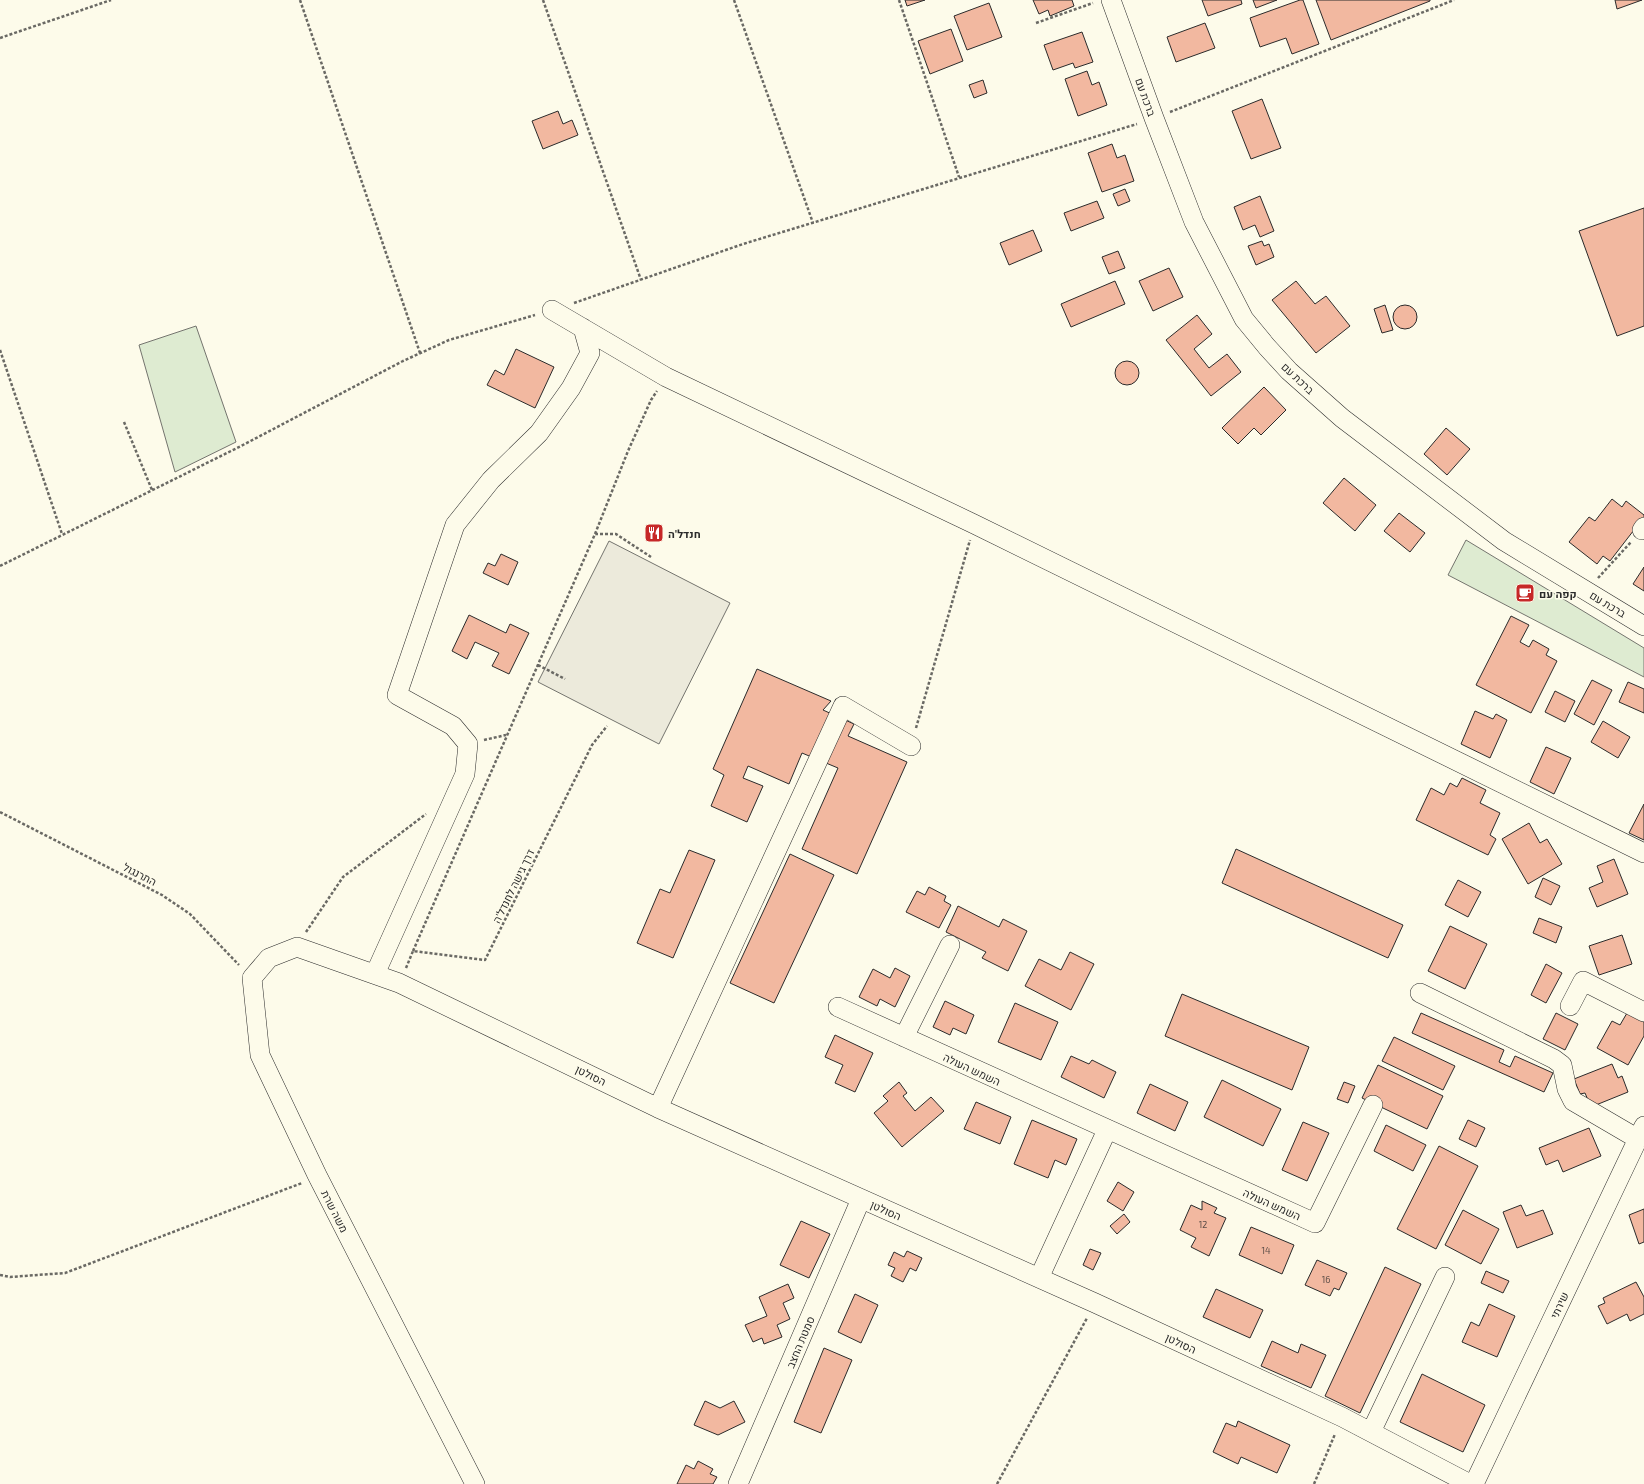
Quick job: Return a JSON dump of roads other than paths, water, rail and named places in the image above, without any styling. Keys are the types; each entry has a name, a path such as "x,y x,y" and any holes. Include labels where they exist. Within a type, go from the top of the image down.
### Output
{"street":[{"name":"ברכת עם","path":"1103,1 1154,118 1194,222 1244,319 1267,347 1289,371 1342,418 1428,485 1504,541 1644,626"},
{"path":"552,310 666,377 974,524 1644,853"},
{"path":"375,974 465,774 468,744 453,726 397,695 455,525 491,480 539,433 571,388 590,353 583,328"},
{"path":"658,1108 843,706 911,746"},
{"path":"904,1037 950,945"},
{"name":"הסולטן","path":"252,978 269,958 297,947 399,983 658,1108 1095,1303 1342,1417 1470,1484"},
{"name":"משה שרת","path":"252,978 260,1055 323,1188 475,1484"},
{"path":"1570,1006 1584,982 1644,1012"},
{"path":"1420,993 1554,1058 1562,1065 1568,1089 1573,1101 1641,1133"},
{"name":"השמש העולה","path":"838,1007 1315,1224 1373,1105"},
{"path":"1039,1278 1108,1130"},
{"name":"שירתי","path":"1474,1484 1641,1133"},
{"name":"סמטת החצב","path":"738,1484 861,1199"},
{"path":"1371,1432 1445,1277"}],"place":[{"name":"חנדל'ה","path":"654,533"},
{"name":"קפה עם","path":"1525,593"}]}
